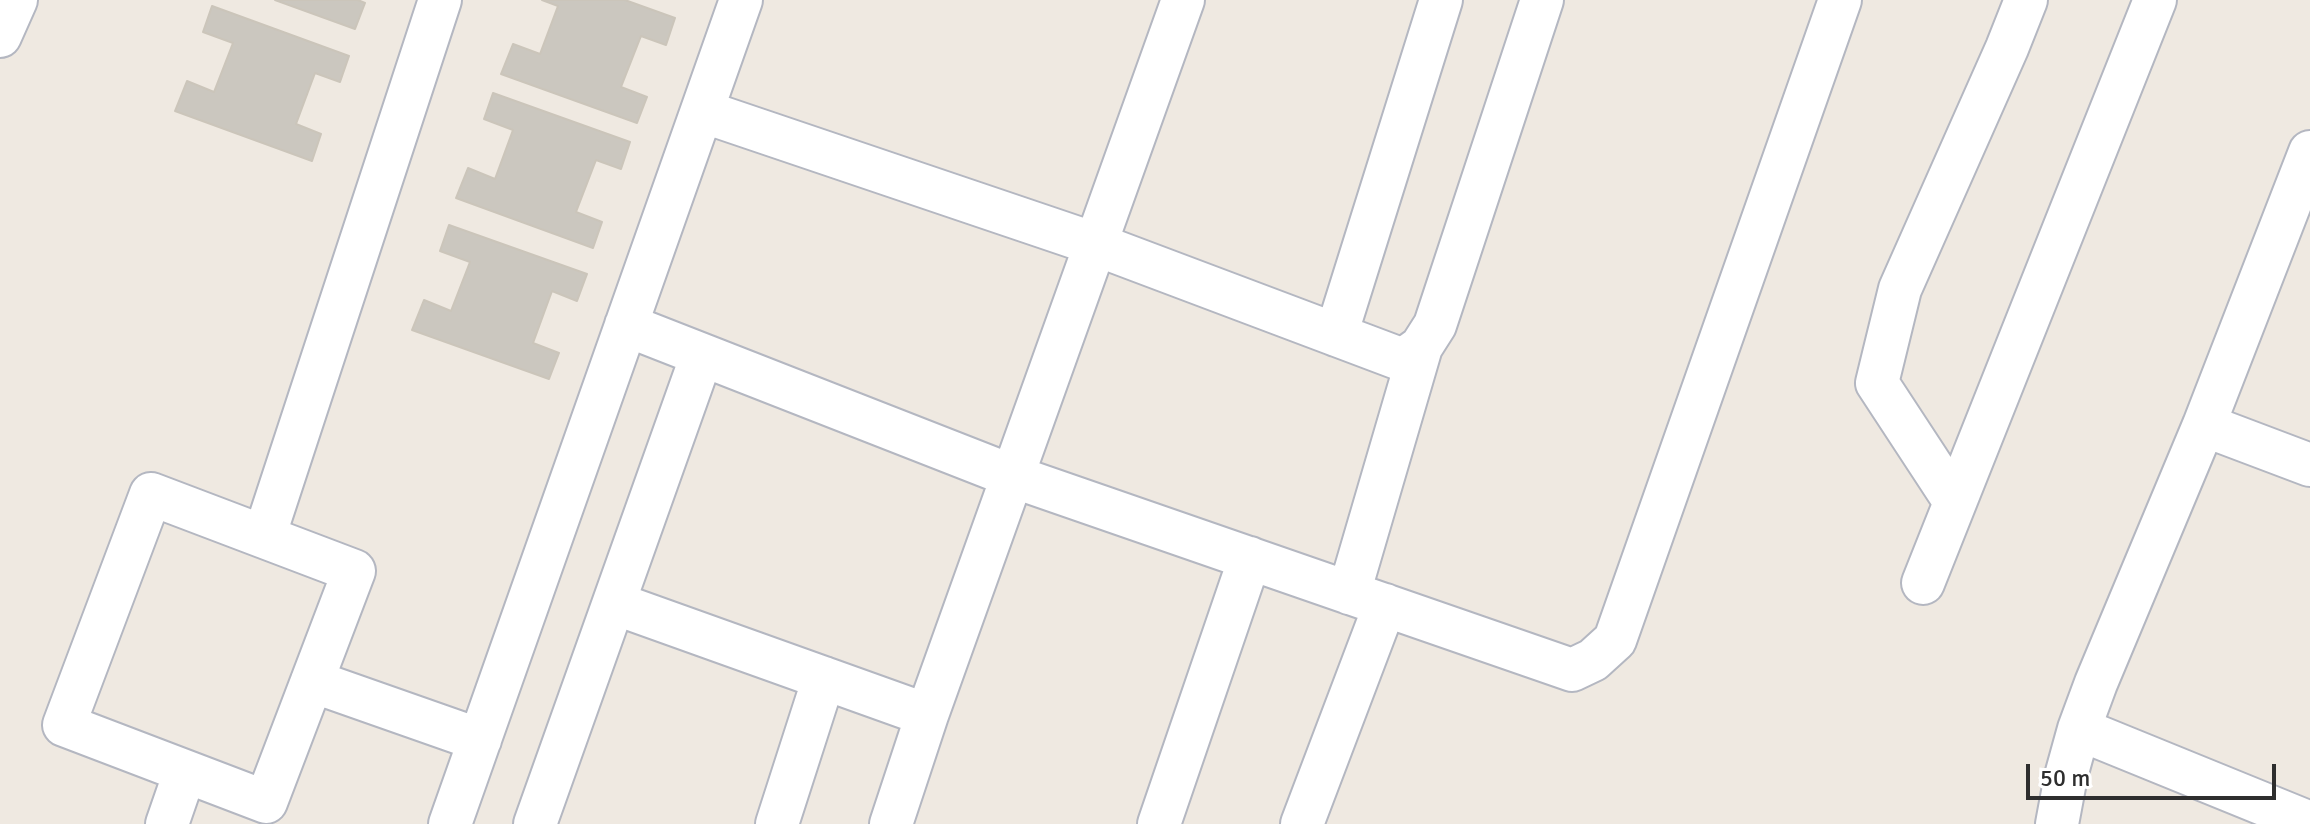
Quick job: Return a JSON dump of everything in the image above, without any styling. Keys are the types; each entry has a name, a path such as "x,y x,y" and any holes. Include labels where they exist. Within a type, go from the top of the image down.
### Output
{"street":[{"path":"0,36 16,0"},
{"path":"264,537 440,0"},
{"path":"450,824 741,0"},
{"path":"891,824 927,715 1183,0"},
{"path":"1336,335 1441,0"},
{"path":"1302,824 1367,599 1421,347 1435,325 1542,0"},
{"path":"626,325 1012,476 1572,670 1593,660 1615,640 1840,0"},
{"path":"1955,502 1877,383 1900,289 2026,0"},
{"path":"1923,583 2155,0"},
{"path":"702,111 1095,244 1403,360 1421,347"},
{"path":"2057,824 2079,729 2204,425 2310,152"},
{"path":"535,824 702,355"},
{"path":"2204,425 2310,465"},
{"path":"151,494 354,571 312,681 266,802 64,725 151,494"},
{"path":"1159,824 1250,558"},
{"path":"614,603 927,715"},
{"path":"777,824 824,678"},
{"path":"312,681 480,740"},
{"path":"2079,729 2310,823"},
{"path":"167,824 185,772"}],"building":[{"path":"275,0 358,0 365,3 355,29"},
{"path":"542,0 625,0 675,18 666,45 641,36 621,87 647,97 637,123 501,74 513,44 540,54 558,6"},
{"path":"212,6 349,56 340,82 315,73 296,124 321,134 312,161 175,111 187,81 214,92 233,43 203,32"},
{"path":"493,93 630,142 621,169 596,160 576,212 602,222 593,248 456,198 468,168 495,179 513,130 484,119"},
{"path":"449,225 587,274 577,301 552,291 533,343 559,353 549,379 412,330 424,300 451,311 470,262 440,251"}]}
